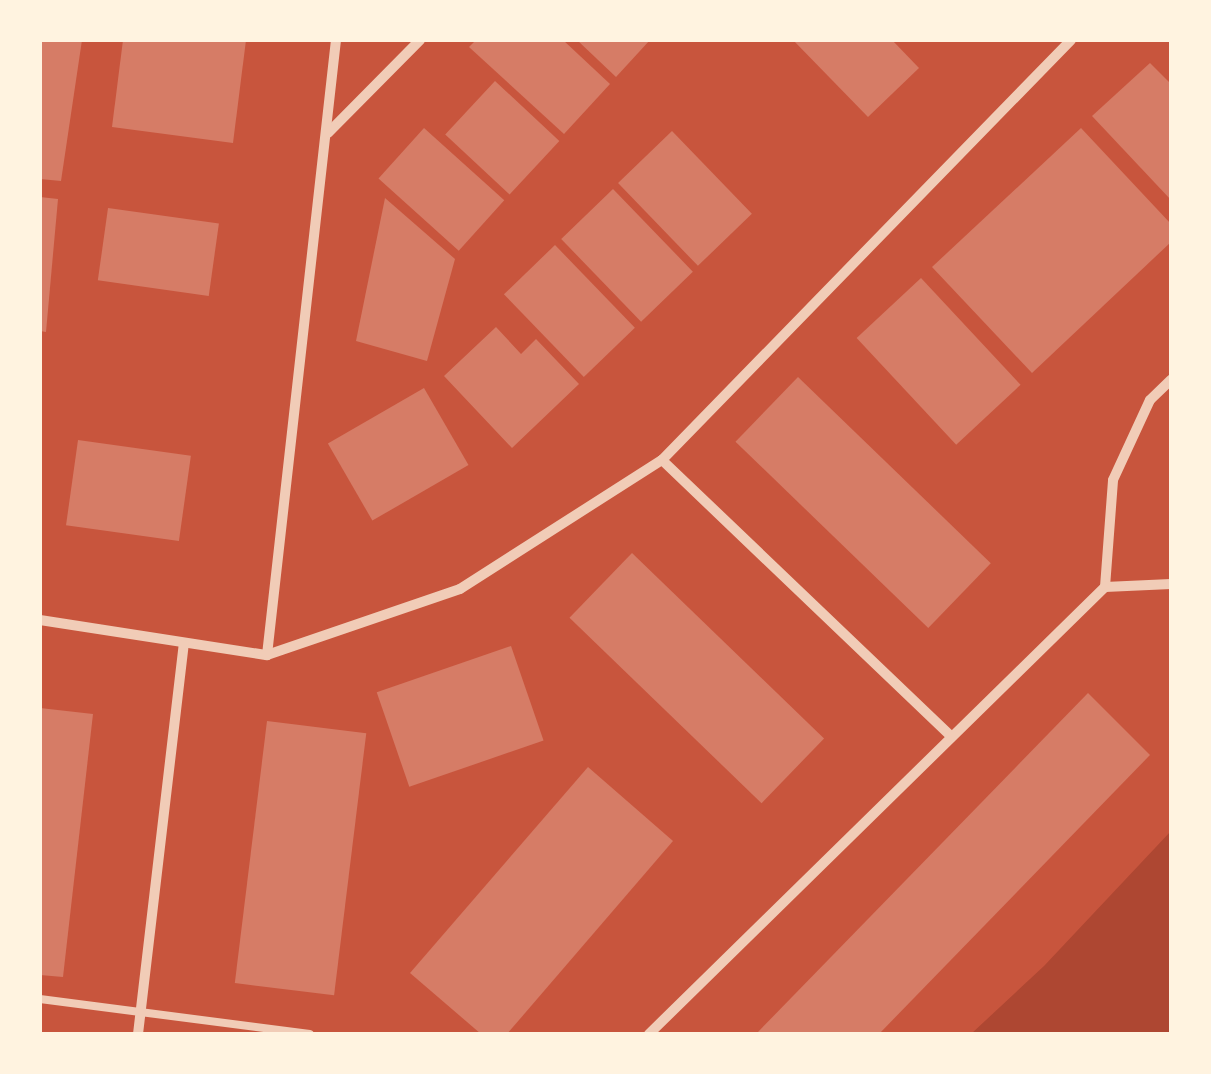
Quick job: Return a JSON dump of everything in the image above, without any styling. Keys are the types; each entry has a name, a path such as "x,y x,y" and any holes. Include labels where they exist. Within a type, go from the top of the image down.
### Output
{"street":[{"path":"267,656 336,40"},
{"path":"328,134 420,40"},
{"path":"40,620 267,656 460,589 662,460 1071,40"},
{"path":"649,1034 1105,587 1114,480 1150,400 1171,380"},
{"path":"662,460 951,736"},
{"path":"1105,587 1171,584"},
{"path":"138,1034 184,645"}],"lane":[{"path":"40,999 310,1034"}],"shaded area":[{"path":"1171,831 1171,1034 971,1034 1044,966"}],"building":[{"path":"40,40 82,40 61,181 40,179"},
{"path":"123,40 246,40 233,143 112,127"},
{"path":"476,40 563,40 610,84 564,134 469,47"},
{"path":"577,40 650,40 616,77"},
{"path":"793,40 892,40 919,68 868,117"},
{"path":"1150,63 1171,84 1171,200 1092,116"},
{"path":"495,81 559,141 510,194 445,134"},
{"path":"424,128 504,200 459,251 378,179"},
{"path":"1081,128 1171,224 1171,242 1032,373 932,267"},
{"path":"672,131 752,214 698,266 618,183"},
{"path":"613,189 693,272 641,322 561,239"},
{"path":"40,197 58,199 46,332 40,331"},
{"path":"385,198 455,259 427,361 356,341"},
{"path":"108,208 219,224 209,296 98,280"},
{"path":"555,245 635,328 584,377 504,294"},
{"path":"921,278 1021,385 956,445 857,338"},
{"path":"496,327 521,354 536,339 579,384 512,448 444,376"},
{"path":"798,377 991,563 928,628 735,442"},
{"path":"424,388 468,465 372,521 328,444"},
{"path":"78,440 191,456 179,541 66,525"},
{"path":"632,553 824,738 762,803 569,618"},
{"path":"511,646 544,741 409,787 377,692"},
{"path":"1088,693 1150,755 879,1034 756,1034"},
{"path":"40,708 93,714 63,977 40,975"},
{"path":"267,721 366,733 334,995 235,983"},
{"path":"588,767 673,841 507,1034 481,1034 410,973"}]}
